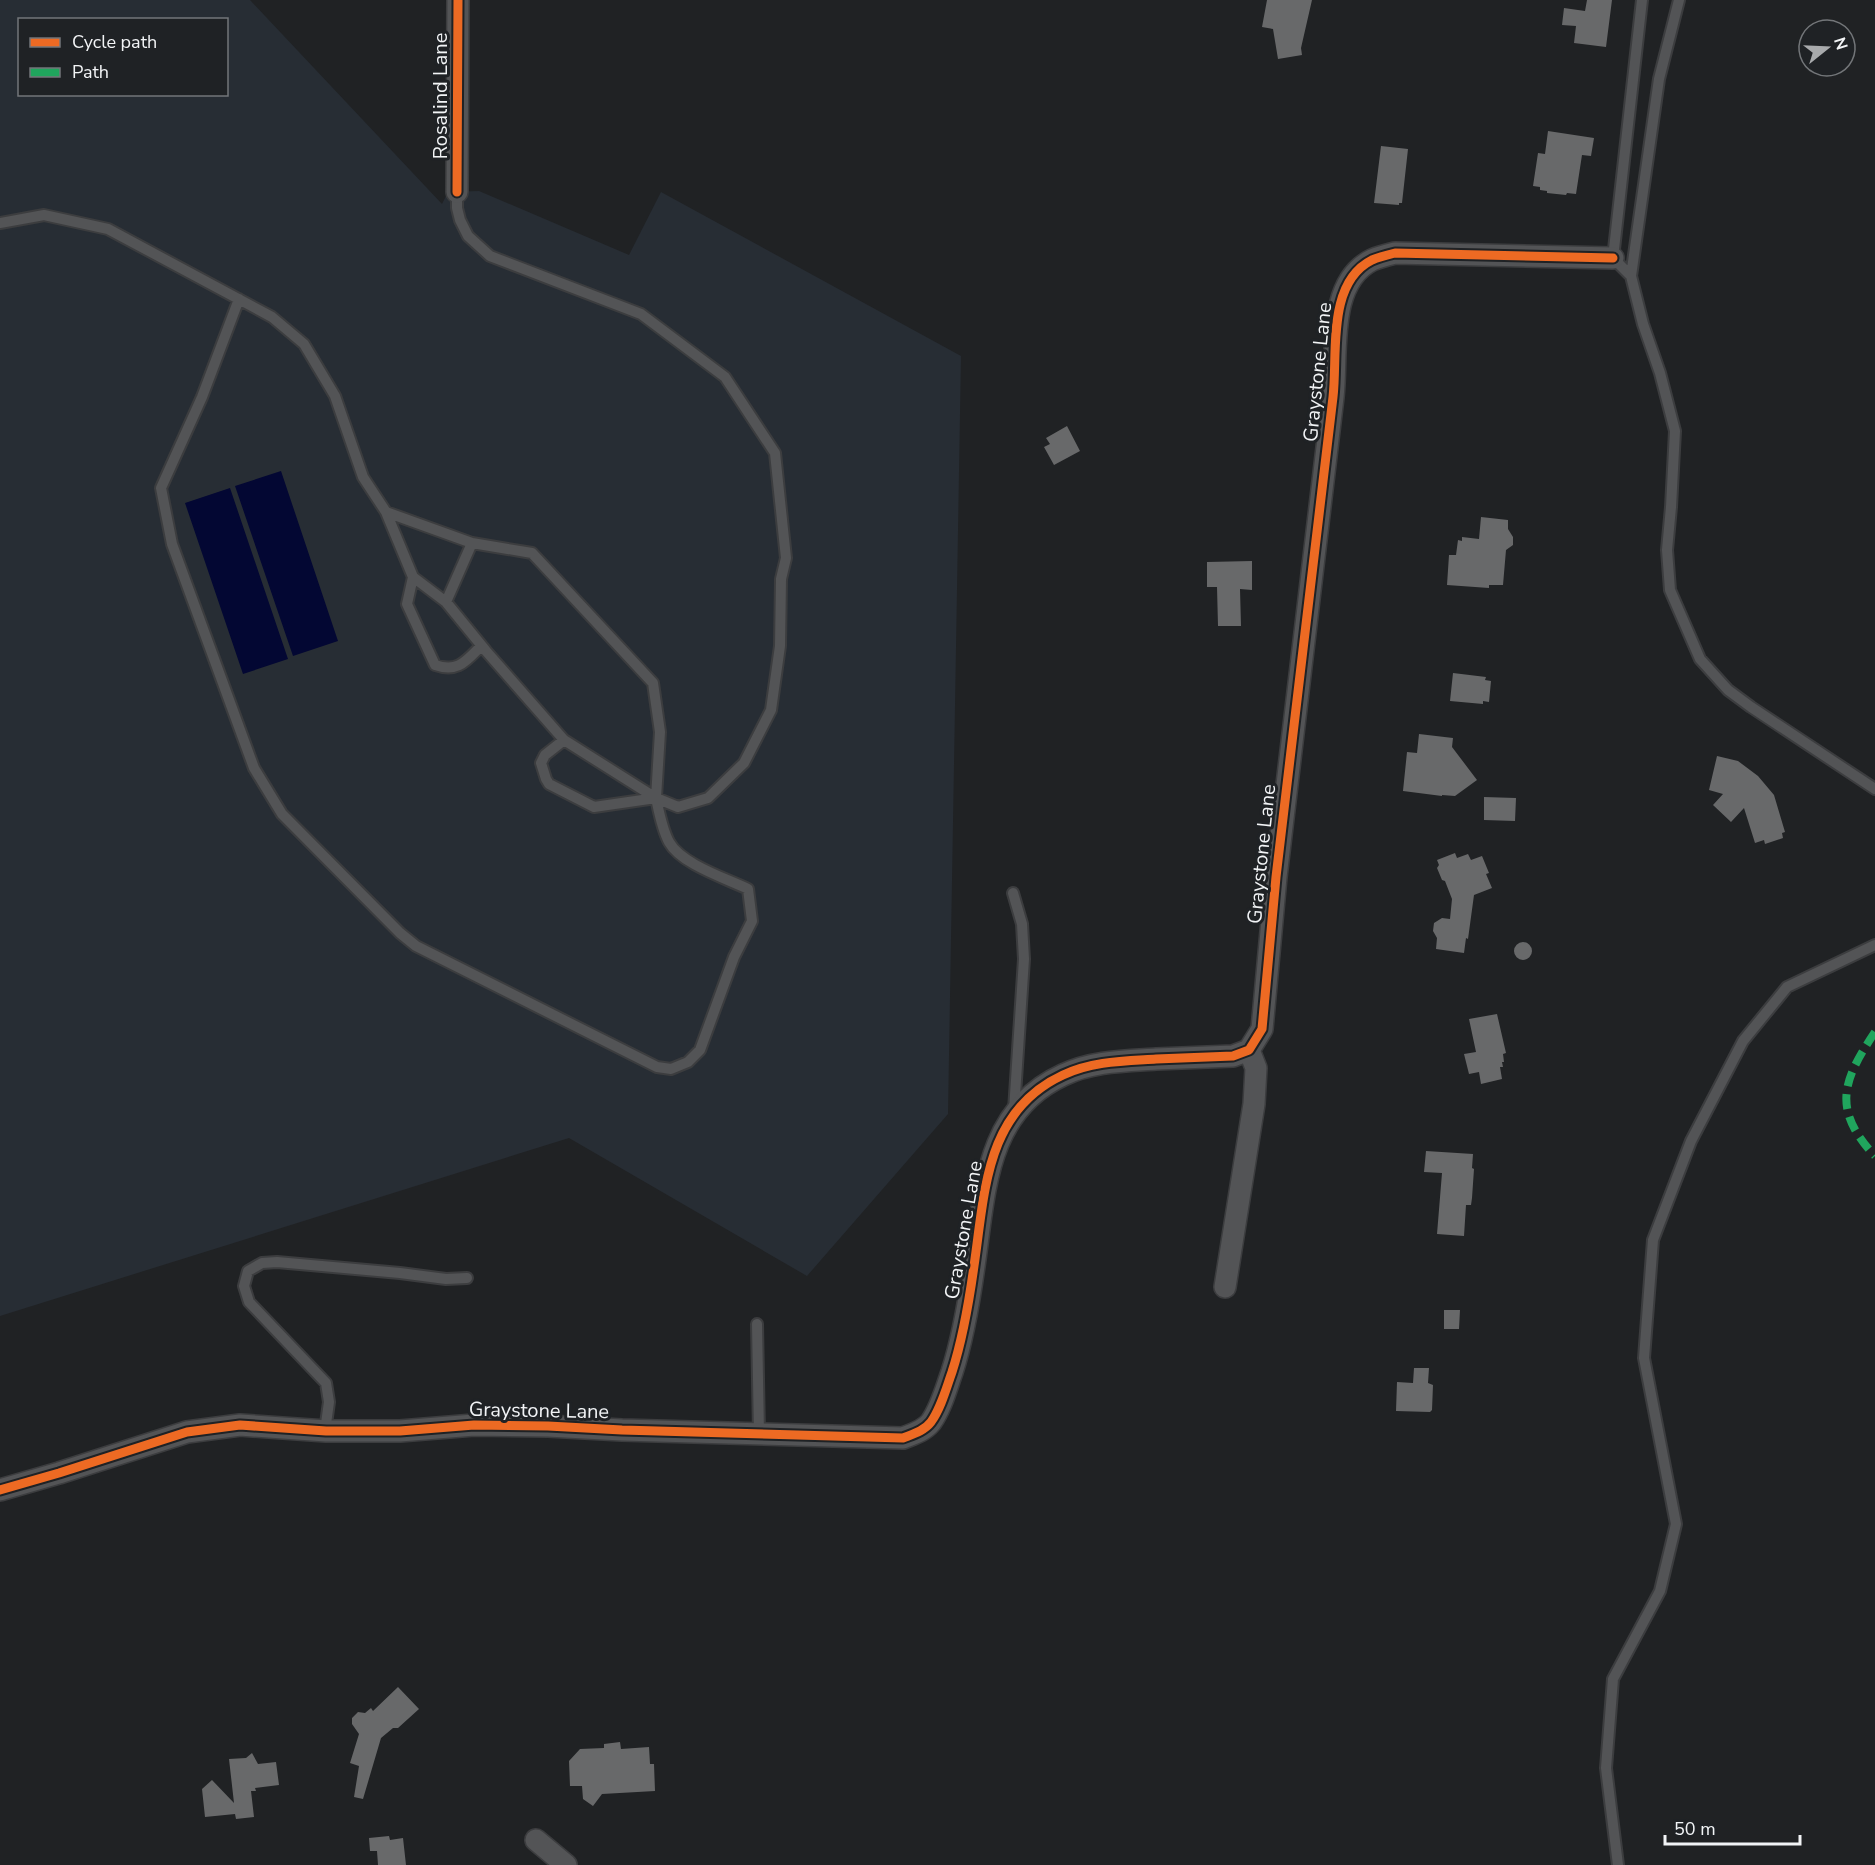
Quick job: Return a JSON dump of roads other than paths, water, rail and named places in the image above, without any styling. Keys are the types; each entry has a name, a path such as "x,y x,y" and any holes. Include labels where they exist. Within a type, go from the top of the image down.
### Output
{"street":[{"name":"Rosalind Lane","path":"458,0 458,192"},
{"name":"Graystone Lane","path":"0,1490 187,1432 240,1425 325,1431 400,1431 474,1425 903,1438 921,1431 930,1423 944,1396 965,1322 989,1172 1004,1129 1014,1113 1031,1095 1065,1074 1110,1061 1233,1056 1250,1050 1262,1029 1276,878 1334,397 1337,322 1352,276 1372,260 1395,253 1613,258"},
{"path":"1225,1287 1254,1104 1256,1068 1250,1050"},
{"path":"536,1840 566,1865"}],"lane":[{"path":"1631,276 1613,258 1642,0"},
{"path":"1679,0 1659,79 1631,276 1675,431 1667,550 1670,590 1700,659 1728,690 1875,789"},
{"path":"0,223 44,215 108,229 272,317 304,344 335,396 363,477 386,512 413,577 446,602 481,646 564,740 656,798 678,807 708,798 744,764 771,710 780,645 781,579 786,558 775,453 725,377 641,314 490,256 468,236 460,220 457,208 458,192"},
{"path":"239,299 202,397 161,488 172,544 254,768 282,814 400,933 416,946 657,1067 671,1069 688,1062 700,1050 734,957 752,921 748,889 682,859 669,843 656,798 660,732 653,683 532,553 472,543 386,512"},
{"path":"446,602 472,543"},
{"path":"413,577 407,604 435,665 447,669 461,665 481,646"},
{"path":"564,740 545,755 541,763 549,784 594,807 656,798"},
{"path":"1013,893 1022,924 1024,959 1014,1113"},
{"path":"1618,1865 1606,1768 1613,1679 1660,1591 1676,1524 1644,1358 1653,1240 1691,1140 1743,1041 1787,987 1875,945"},
{"path":"325,1431 329,1402 326,1383 249,1302 244,1286 248,1271 262,1263 277,1262 446,1279 467,1278"},
{"path":"757,1324 759,1434"}]}
